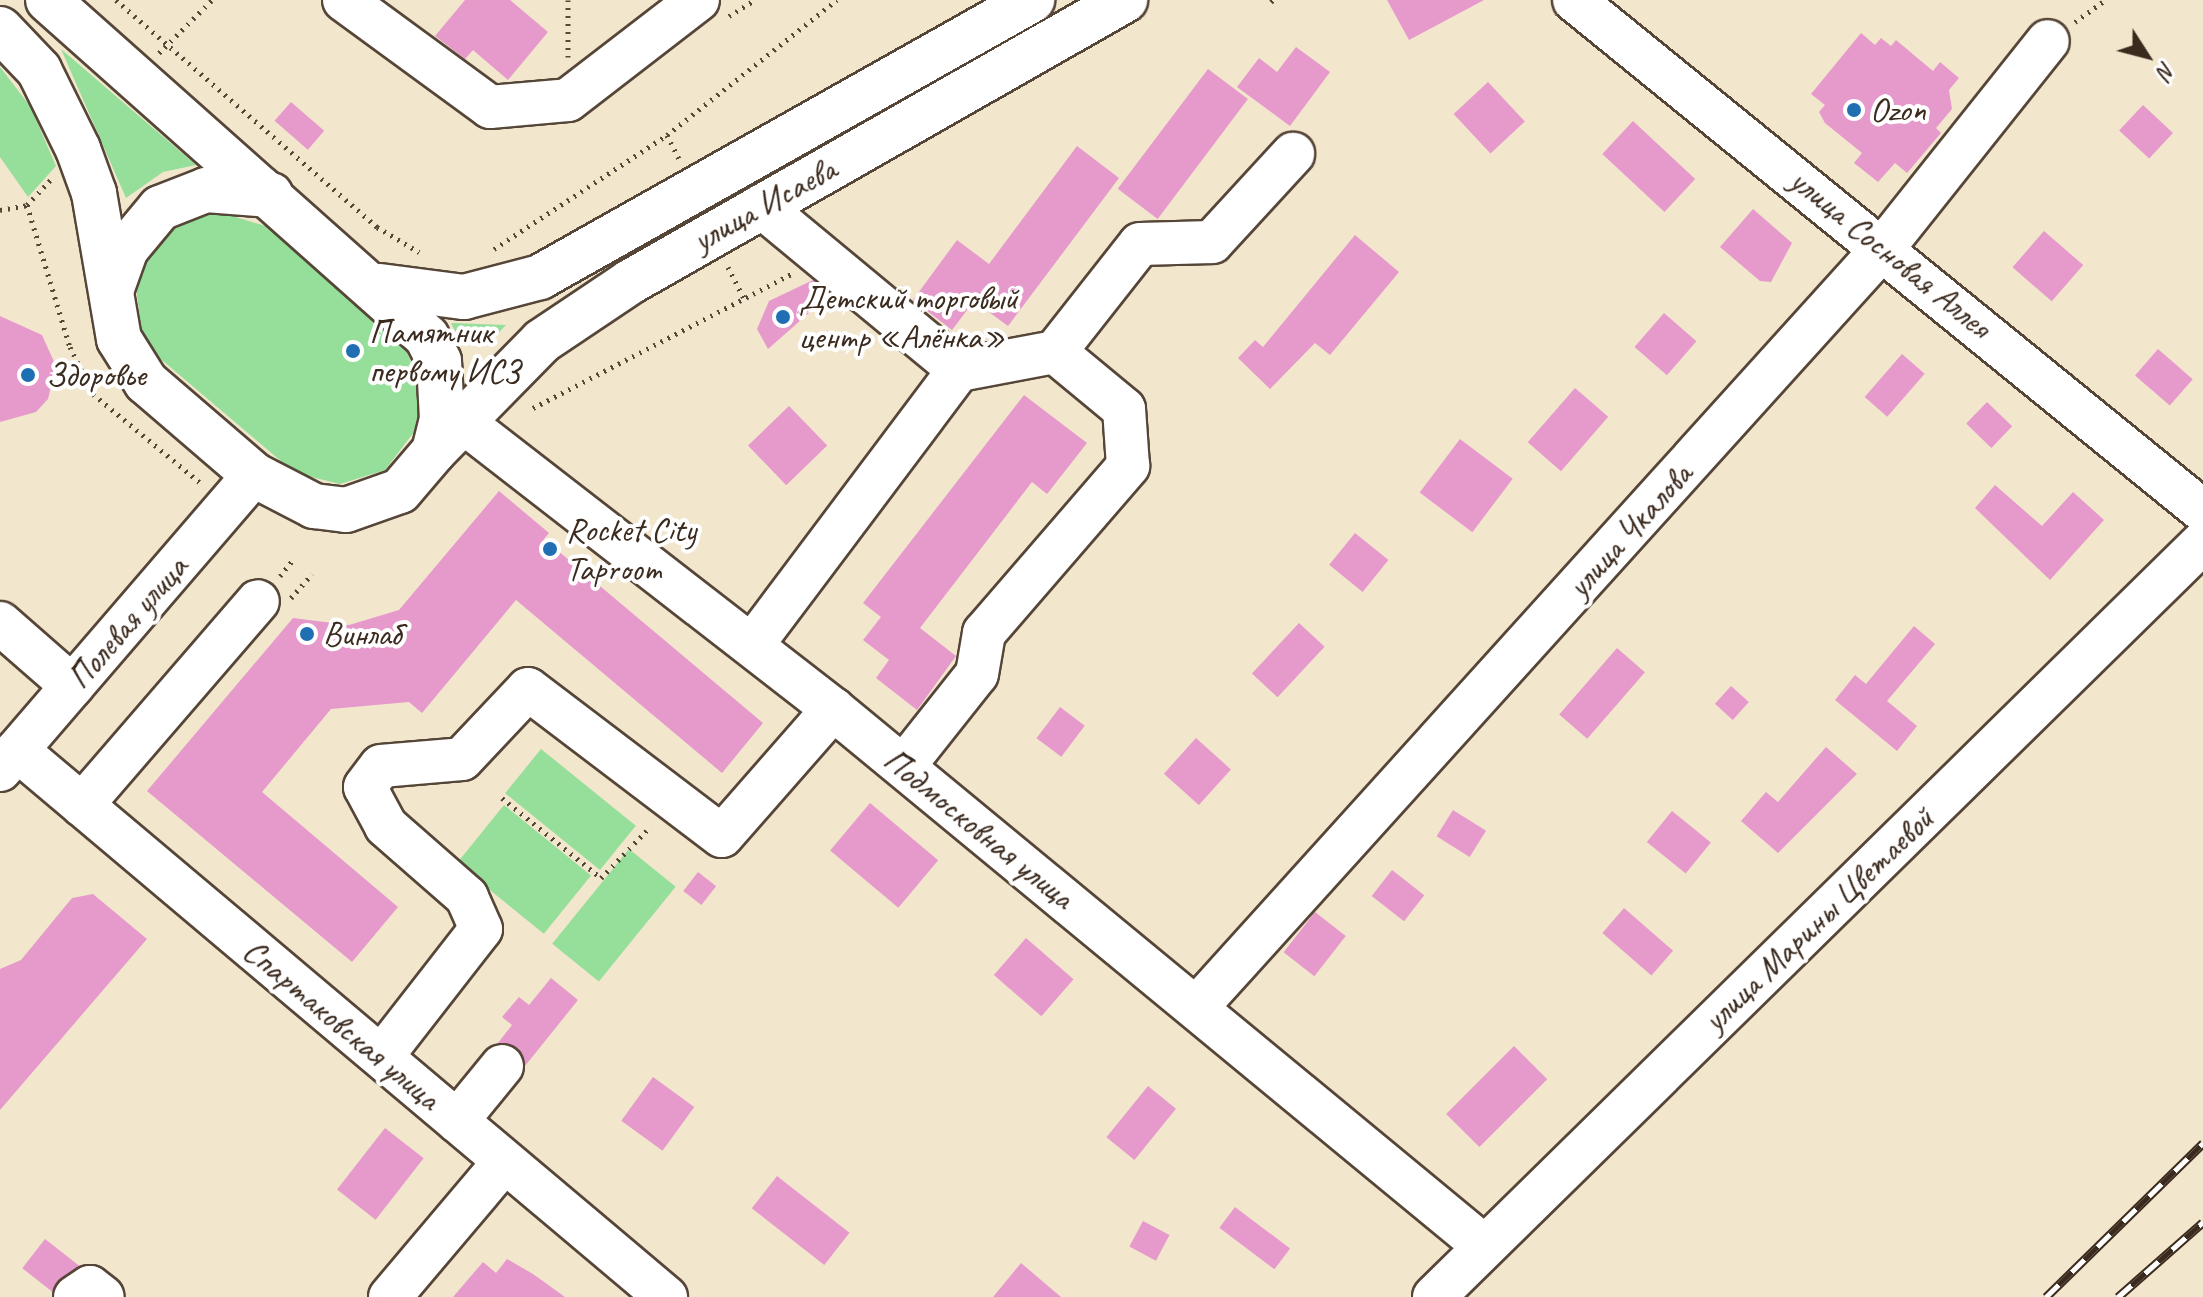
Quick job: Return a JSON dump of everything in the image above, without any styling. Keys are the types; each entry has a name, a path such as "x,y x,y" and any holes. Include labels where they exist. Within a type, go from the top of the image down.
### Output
{"main road":[{"path":"48,0 412,317 439,361 449,436"},
{"name":"улица Исаева","path":"376,285 406,295 464,297 540,277 1032,0"},
{"name":"улица Исаева","path":"0,29 39,70 78,149 112,288 112,314 129,362 254,475 314,506 346,510 400,491 542,341 761,206 1125,0"},
{"path":"112,288 126,249 160,208 206,190 271,195"}],"street":[{"path":"344,0 490,107 568,100 698,0"},
{"name":"улица Сосновая Аллея","path":"1574,0 1884,247 2203,511"},
{"name":"улица Чкалова","path":"1197,1007 1884,247 2048,41"},
{"path":"753,644 959,370 1055,352 1140,244 1212,242 1293,154"},
{"path":"761,206 959,370"},
{"path":"904,766 977,674 984,633 1128,466 1124,409 1055,352"},
{"name":"Подмосковная улица","path":"449,436 753,644 1484,1246"},
{"name":"Полевая улица","path":"9,760 254,475"},
{"name":"улица Марины Цветаевой","path":"1434,1297 2203,542"},
{"path":"82,805 258,601"},
{"path":"0,623 72,686"},
{"path":"382,1056 481,929 467,897 393,837 366,795 373,773 462,759 528,689 722,836 833,709"},
{"name":"Спартаковская улица","path":"9,760 82,805 666,1297"},
{"path":"457,1121 502,1066"},
{"path":"390,1297 504,1162"},
{"path":"75,1297 90,1287 103,1297"}],"path":[{"path":"166,44 212,0"},
{"path":"568,0 568,100"},
{"path":"533,408 821,256"},
{"path":"502,798 601,878 672,800"}],"green space":[{"path":"61,49 196,165 163,172 126,198"},
{"path":"0,67 30,106 56,166 28,197 0,157"},
{"path":"219,212 272,228 402,341 423,390 414,432 385,470 340,484 295,473 156,355 142,334 136,287 144,261 178,224"},
{"path":"451,323 506,325 488,344 456,333"},
{"path":"541,749 636,826 600,870 505,793"},
{"path":"504,805 591,875 544,934 457,863"},
{"path":"629,849 676,887 599,982 552,944"}],"building":[{"path":"465,0 510,0 548,32 508,80 473,50 465,59 435,36"},
{"path":"1387,0 1484,0 1409,40"},
{"path":"1861,33 1875,45 1881,38 1891,46 1896,40 1933,71 1940,62 1959,78 1949,90 1952,109 1936,128 1941,133 1907,173 1895,163 1878,182 1854,163 1862,153 1825,123 1819,112 1825,105 1811,94"},
{"path":"1296,47 1330,72 1290,126 1237,87 1259,58 1277,72"},
{"path":"1208,69 1248,99 1158,219 1118,189"},
{"path":"1488,82 1525,121 1490,154 1454,114"},
{"path":"291,102 324,131 308,150 275,121"},
{"path":"2143,105 2173,133 2149,159 2119,131"},
{"path":"1633,121 1695,179 1664,212 1602,154"},
{"path":"1077,146 1119,178 1008,326 974,301 952,330 913,300 957,240 989,264"},
{"path":"1753,209 1792,243 1771,282 1760,281 1720,247"},
{"path":"2044,231 2083,265 2052,301 2013,267"},
{"path":"1355,235 1399,272 1330,355 1315,343 1270,389 1238,358 1255,340 1263,347"},
{"name":"Детский торговый центр «Алёнка»","path":"813,280 820,286 818,305 768,349 757,329 769,301"},
{"path":"1664,313 1696,341 1667,375 1634,347"},
{"name":"Здоровье","path":"0,316 42,335 56,366 48,399 36,412 0,422"},
{"path":"2158,349 2193,379 2170,406 2135,375"},
{"path":"1902,354 1925,374 1887,417 1865,397"},
{"path":"1575,388 1608,417 1561,471 1528,442"},
{"path":"1024,395 1087,443 1047,494 1032,482 920,628 956,656 917,710 876,678 889,660 863,640 881,617 863,603"},
{"path":"1987,402 2012,426 1991,448 1966,424"},
{"path":"789,406 827,446 786,485 748,446"},
{"path":"1460,439 1513,479 1472,532 1420,493"},
{"path":"1995,485 2042,526 2073,492 2104,520 2050,580 1975,508"},
{"path":"499,491 549,533 544,539 763,723 722,773 516,600 422,713 409,702 331,709 262,792 398,907 352,962 147,791 293,618 349,625 399,610"},
{"path":"1355,533 1388,560 1363,592 1329,565"},
{"path":"1299,623 1325,647 1278,697 1252,673"},
{"path":"1914,626 1935,644 1887,701 1917,726 1897,751 1835,700 1855,675 1866,684"},
{"path":"1617,648 1645,672 1587,739 1559,714"},
{"path":"1731,686 1749,702 1733,720 1715,704"},
{"path":"1060,707 1085,726 1061,757 1037,738"},
{"path":"1196,738 1231,769 1199,805 1164,774"},
{"path":"1826,747 1857,774 1778,853 1741,821 1766,792 1778,802"},
{"path":"870,803 938,860 898,908 830,850"},
{"path":"1453,810 1486,831 1470,857 1437,836"},
{"path":"1672,811 1711,842 1686,874 1647,842"},
{"path":"1392,870 1424,895 1404,921 1372,896"},
{"path":"698,872 716,886 701,905 683,891"},
{"path":"93,894 147,939 0,1110 0,969 21,960 72,898"},
{"path":"1624,908 1673,951 1651,976 1602,933"},
{"path":"1315,912 1346,936 1314,976 1284,952"},
{"path":"1026,938 1074,979 1041,1016 994,975"},
{"path":"551,978 578,1000 525,1066 518,1048 498,1043 512,1025 502,1017 519,997 529,1005"},
{"path":"1514,1046 1547,1079 1479,1147 1446,1114"},
{"path":"653,1077 694,1107 663,1151 621,1121"},
{"path":"1148,1086 1176,1109 1134,1160 1106,1137"},
{"path":"385,1128 424,1158 376,1220 337,1189"},
{"path":"777,1176 849,1233 824,1265 752,1208"},
{"path":"1235,1207 1290,1249 1274,1269 1219,1228"},
{"path":"1143,1221 1169,1235 1156,1261 1129,1247"},
{"path":"45,1239 79,1265 56,1295 22,1268"},
{"path":"507,1259 565,1297 453,1297 483,1262 496,1273"},
{"path":"1021,1263 1061,1297 993,1297"}],"railway":[{"path":"2046,1297 2203,1143"},
{"path":"2118,1297 2203,1222"}],"place":[{"name":"Ozon","path":"1854,110"},
{"name":"Детский торговый центр «Алёнка»","path":"783,317"},
{"name":"Памятник первому ИСЗ","path":"353,351"},
{"name":"Здоровье","path":"28,375"},
{"name":"Rocket City Taproom","path":"550,549"},
{"name":"Винлаб","path":"307,634"}]}
